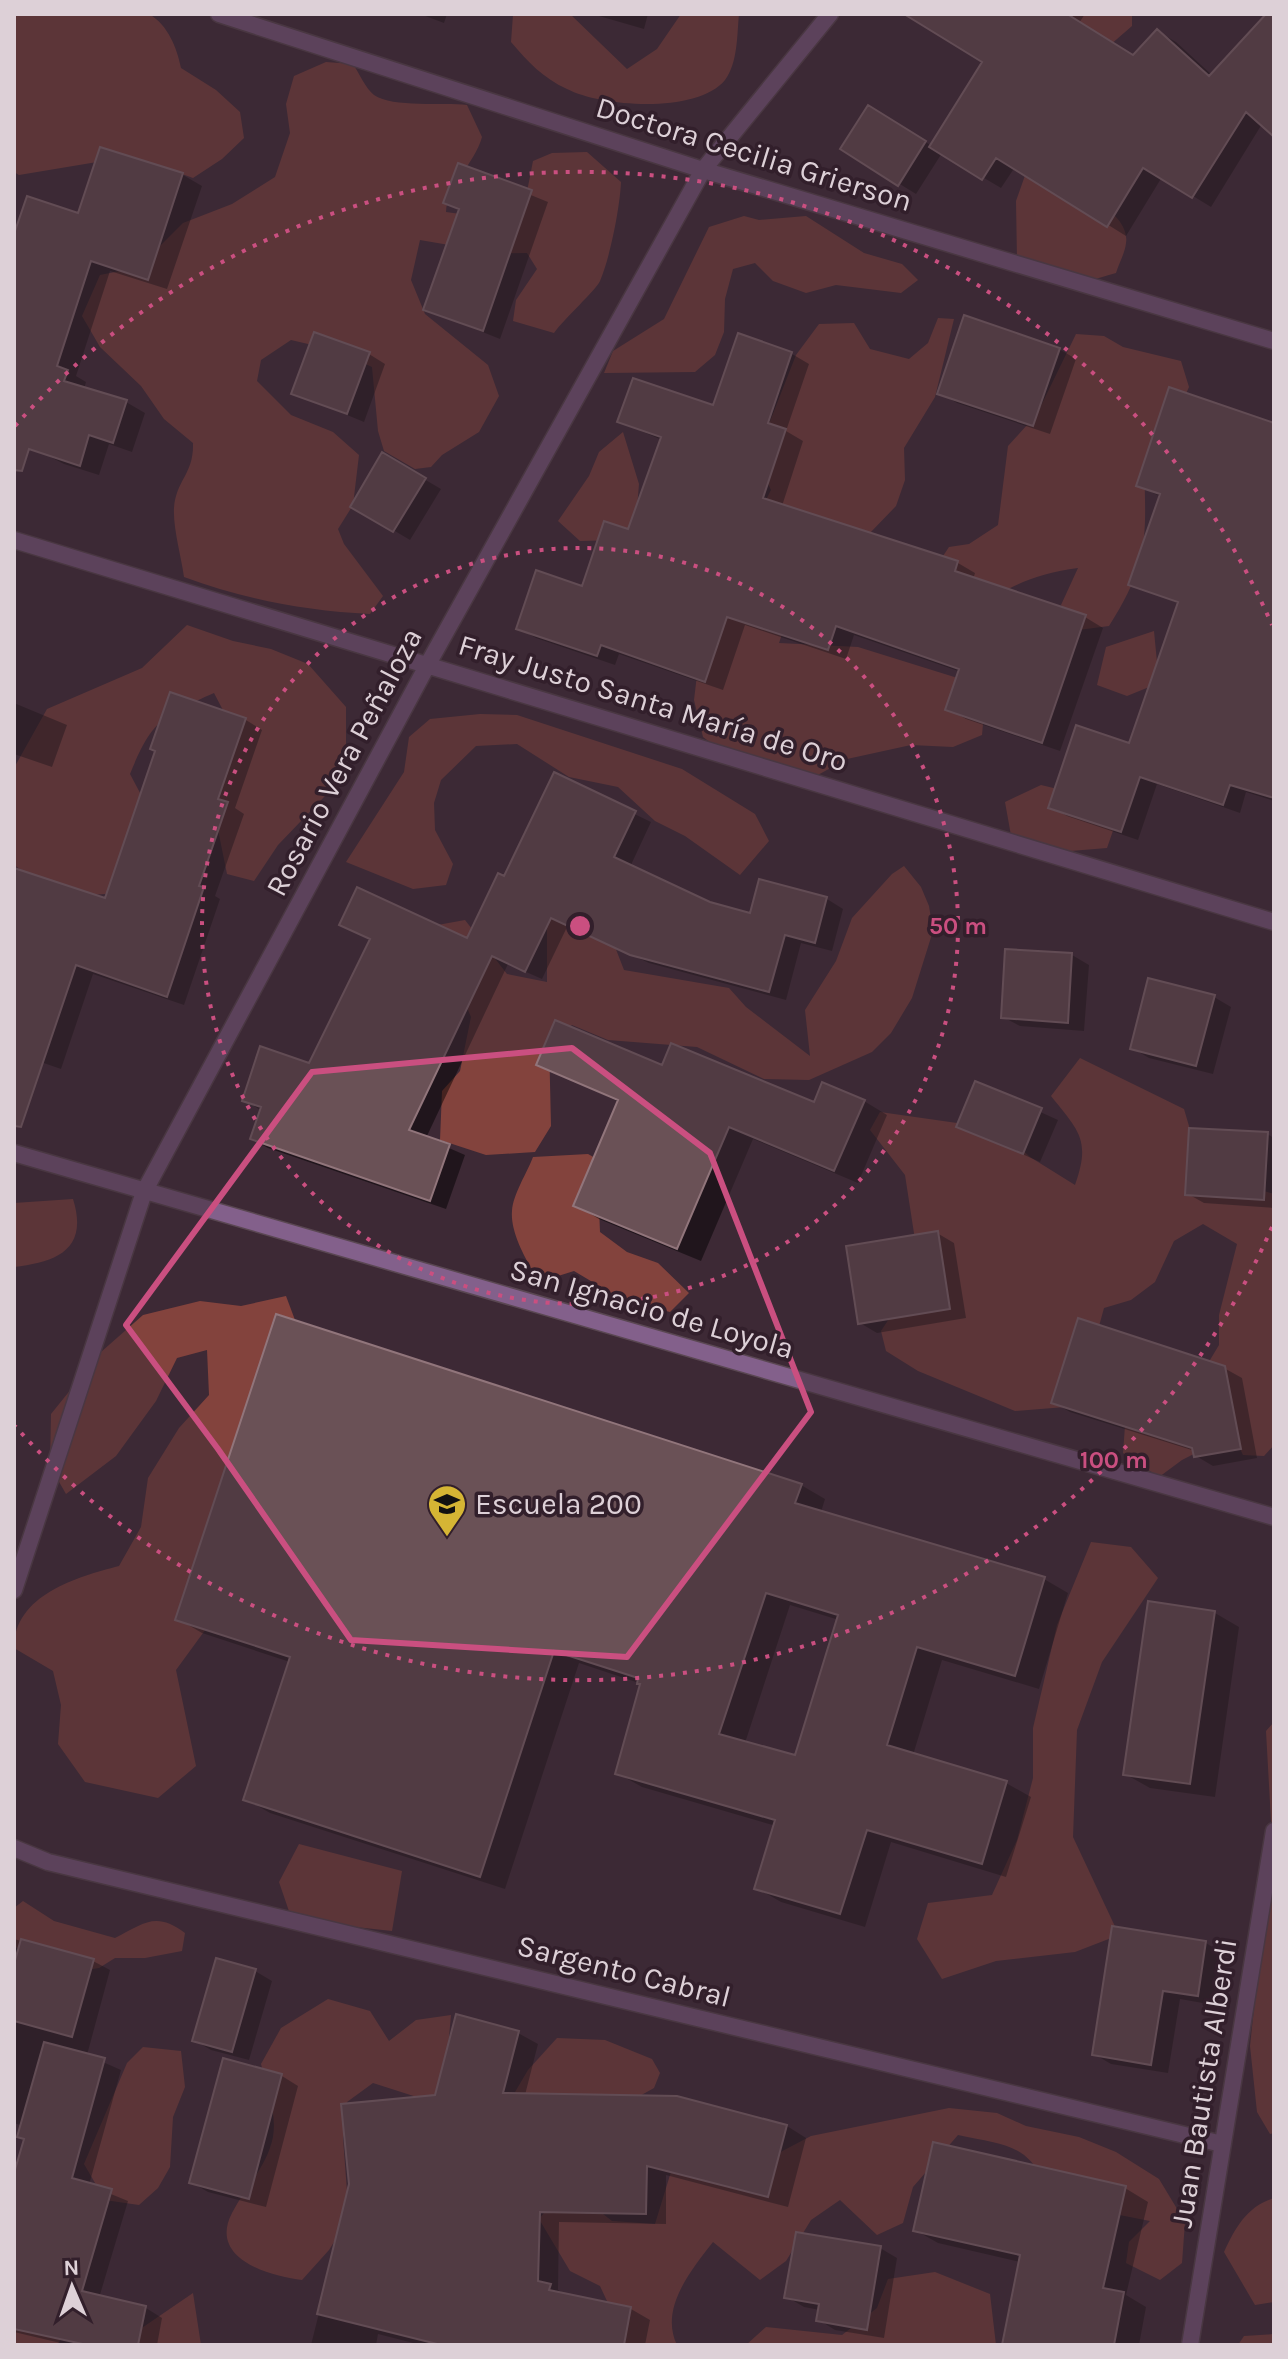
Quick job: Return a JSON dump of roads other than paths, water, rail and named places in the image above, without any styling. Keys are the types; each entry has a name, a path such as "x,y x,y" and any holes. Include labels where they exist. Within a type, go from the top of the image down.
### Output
{"street":[{"name":"Doctora Cecilia Grierson","path":"219,14 703,170 1274,341"},
{"name":"Rosario Vera Peñaloza","path":"14,1590 144,1192 428,664 703,170 830,14"},
{"name":"Fray Justo Santa María de Oro","path":"14,540 1274,922"},
{"name":"San Ignacio de Loyola","path":"14,1153 1274,1517"},
{"name":"Juan Bautista Alberdi","path":"1190,2345 1274,1831"},
{"name":"Sargento Cabral","path":"14,1848 48,1862 1222,2144"}],"place":[{"name":"Escuela 200","path":"447,1538"}]}
